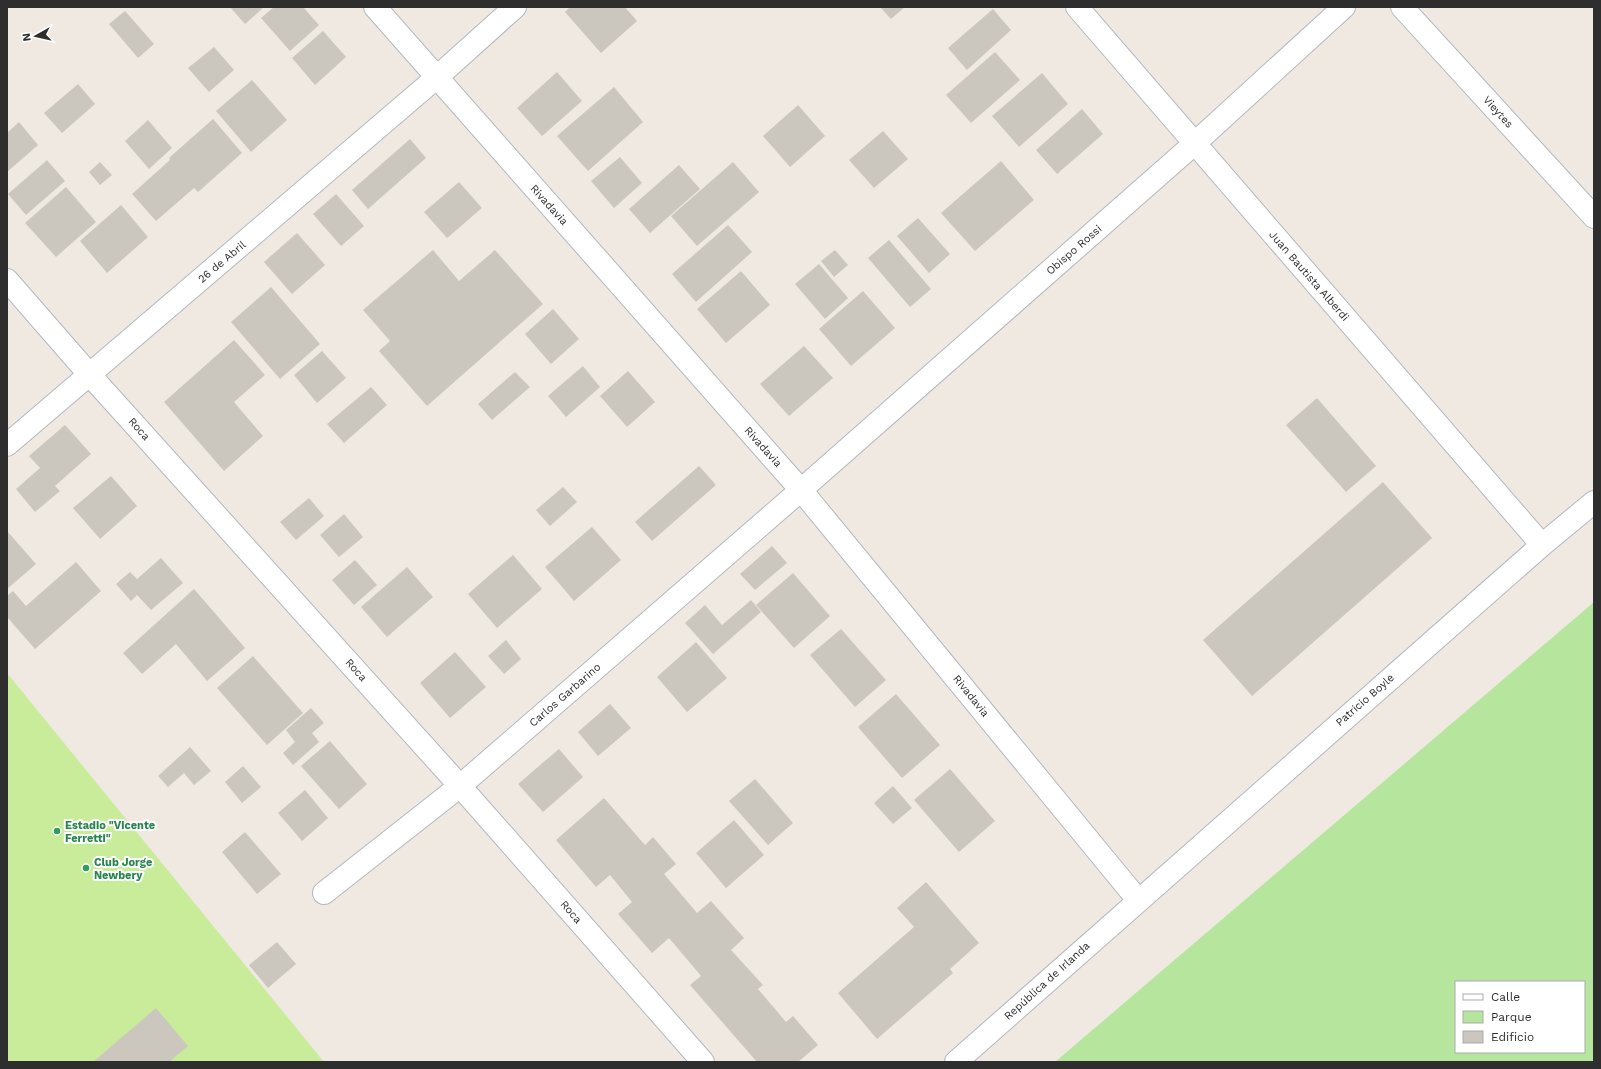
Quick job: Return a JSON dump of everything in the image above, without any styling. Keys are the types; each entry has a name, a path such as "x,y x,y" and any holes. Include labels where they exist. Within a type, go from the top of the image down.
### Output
{"street":[{"name":"Rivadavia","path":"375,7 436,78 801,490 1138,900"},
{"name":"26 de Abril","path":"7,445 436,78 515,7"},
{"name":"Juan Bautista Alberdi","path":"1076,7 1542,545"},
{"name":"Obispo Rossi","path":"801,490 1194,144 1344,7"},
{"name":"Vieytes","path":"1402,7 1594,217"},
{"name":"Roca","path":"7,280 89,374 460,786 703,1062"},
{"name":"Carlos Garbarino","path":"324,893 460,786 801,490"},
{"name":"Patricio Boyle","path":"1138,900 1542,545 1594,502"},
{"name":"República de Irlanda","path":"956,1062 1138,900"}],"green space":[{"path":"1594,602 1594,1062 1055,1062"},
{"name":"Estadio \"Vicente Ferretti\"","path":"7,673 324,1062 7,1062"}],"building":[{"path":"230,7 264,7 245,24"},
{"path":"274,7 303,7 319,25 290,51 261,18"},
{"path":"570,7 625,7 637,21 601,53 565,12"},
{"path":"880,7 905,7 891,19"},
{"path":"993,9 1011,30 967,70 948,48"},
{"path":"125,11 154,44 138,58 109,24"},
{"path":"323,31 346,57 315,85 292,58"},
{"path":"214,47 234,70 209,92 188,68"},
{"path":"995,52 1020,80 971,123 946,95"},
{"path":"557,72 582,101 542,136 517,108"},
{"path":"1042,73 1068,104 1019,147 992,116"},
{"path":"252,80 287,120 251,152 216,111"},
{"path":"78,84 95,104 62,133 44,113"},
{"path":"614,87 643,122 588,171 557,136"},
{"path":"798,105 825,136 790,167 763,136"},
{"path":"1082,109 1103,134 1057,174 1036,150"},
{"path":"213,119 242,153 198,192 194,188 156,221 132,194 170,160 169,158"},
{"path":"148,120 172,148 149,169 125,141"},
{"path":"19,122 38,145 7,172 7,133"},
{"path":"883,131 908,159 874,188 849,160"},
{"path":"410,139 426,158 368,209 352,190"},
{"path":"620,157 642,183 614,208 591,181"},
{"path":"47,160 65,181 26,215 8,194"},
{"path":"1001,161 1034,200 975,251 941,213"},
{"path":"100,162 112,175 100,185 89,172"},
{"path":"733,162 759,192 697,246 671,216"},
{"path":"679,165 700,189 650,233 629,209"},
{"path":"459,182 482,208 447,238 424,212"},
{"path":"66,187 96,222 56,257 25,223"},
{"path":"336,194 364,226 341,246 313,214"},
{"path":"121,205 148,237 107,273 80,241"},
{"path":"918,218 950,254 929,273 897,236"},
{"path":"728,225 752,252 696,302 672,274"},
{"path":"297,233 325,265 292,294 264,262"},
{"path":"889,240 931,289 910,307 868,258"},
{"path":"433,250 459,281 495,250 543,304 427,406 379,351 390,341 363,310"},
{"path":"835,250 848,265 834,277 821,261"},
{"path":"819,264 848,298 825,319 795,284"},
{"path":"741,271 770,305 726,343 697,309"},
{"path":"271,287 320,344 280,379 231,322"},
{"path":"863,291 895,328 851,366 819,329"},
{"path":"553,309 579,339 551,364 525,334"},
{"path":"234,340 265,375 234,402 263,436 224,471 164,402"},
{"path":"804,346 833,378 789,416 760,384"},
{"path":"322,351 346,378 317,403 294,375"},
{"path":"583,366 600,387 566,417 548,396"},
{"path":"628,371 655,402 627,427 600,396"},
{"path":"515,372 530,387 492,420 478,404"},
{"path":"371,387 387,405 344,443 327,424"},
{"path":"1317,398 1376,466 1346,492 1286,425"},
{"path":"65,425 91,454 55,486 60,491 35,512 16,489 40,468 29,456"},
{"path":"699,466 716,485 652,541 635,522"},
{"path":"111,476 137,506 100,539 73,508"},
{"path":"1383,482 1432,538 1252,696 1203,640"},
{"path":"563,487 577,502 550,526 536,510"},
{"path":"309,498 324,516 296,540 280,522"},
{"path":"344,514 363,537 339,557 320,535"},
{"path":"592,527 621,560 574,601 545,567"},
{"path":"7,531 36,564 7,589"},
{"path":"772,546 787,563 755,590 740,574"},
{"path":"513,555 542,589 497,628 468,594"},
{"path":"161,558 183,583 151,610 137,595 131,601 116,584 130,572 137,579"},
{"path":"355,560 377,585 354,605 332,580"},
{"path":"76,562 101,591 35,649 7,617 7,596 13,591 26,606"},
{"path":"407,567 433,597 387,637 361,607"},
{"path":"793,573 830,616 794,648 756,605"},
{"path":"194,589 245,648 207,681 176,644 142,674 123,653"},
{"path":"751,600 761,612 713,654 685,623 705,605 722,625"},
{"path":"841,629 886,680 855,707 810,655"},
{"path":"506,640 521,659 504,674 488,656"},
{"path":"696,642 727,678 687,712 657,677"},
{"path":"455,652 486,687 450,718 420,683"},
{"path":"253,656 303,713 267,745 217,688"},
{"path":"896,694 940,745 902,778 858,727"},
{"path":"610,704 631,728 598,756 578,732"},
{"path":"311,708 324,723 312,733 319,742 293,765 283,753 295,742 286,730"},
{"path":"330,741 367,784 339,809 301,766"},
{"path":"190,747 211,771 194,785 184,773 168,787 158,776"},
{"path":"559,749 583,777 543,812 518,784"},
{"path":"243,766 261,787 242,803 225,782"},
{"path":"950,769 995,821 959,852 914,800"},
{"path":"755,779 793,823 768,845 729,801"},
{"path":"893,786 912,808 893,824 874,803"},
{"path":"305,790 328,818 302,841 278,813"},
{"path":"604,798 645,845 653,837 676,864 664,874 697,913 711,901 744,938 731,950 763,985 758,989 786,1022 793,1016 818,1045 798,1062 757,1062 690,985 701,976 669,938 652,953 618,914 632,902 610,875 596,887 556,840"},
{"path":"734,820 764,855 726,888 696,853"},
{"path":"245,832 281,874 257,894 222,852"},
{"path":"926,882 979,943 950,969 953,973 877,1039 838,993 914,927 897,908"},
{"path":"277,942 296,964 268,988 249,965"},
{"path":"156,1008 188,1046 169,1062 93,1062"}],"place":[{"name":"Estadio \"Vicente Ferretti\"","path":"57,831"},
{"name":"Club Jorge Newbery","path":"86,868"}]}
